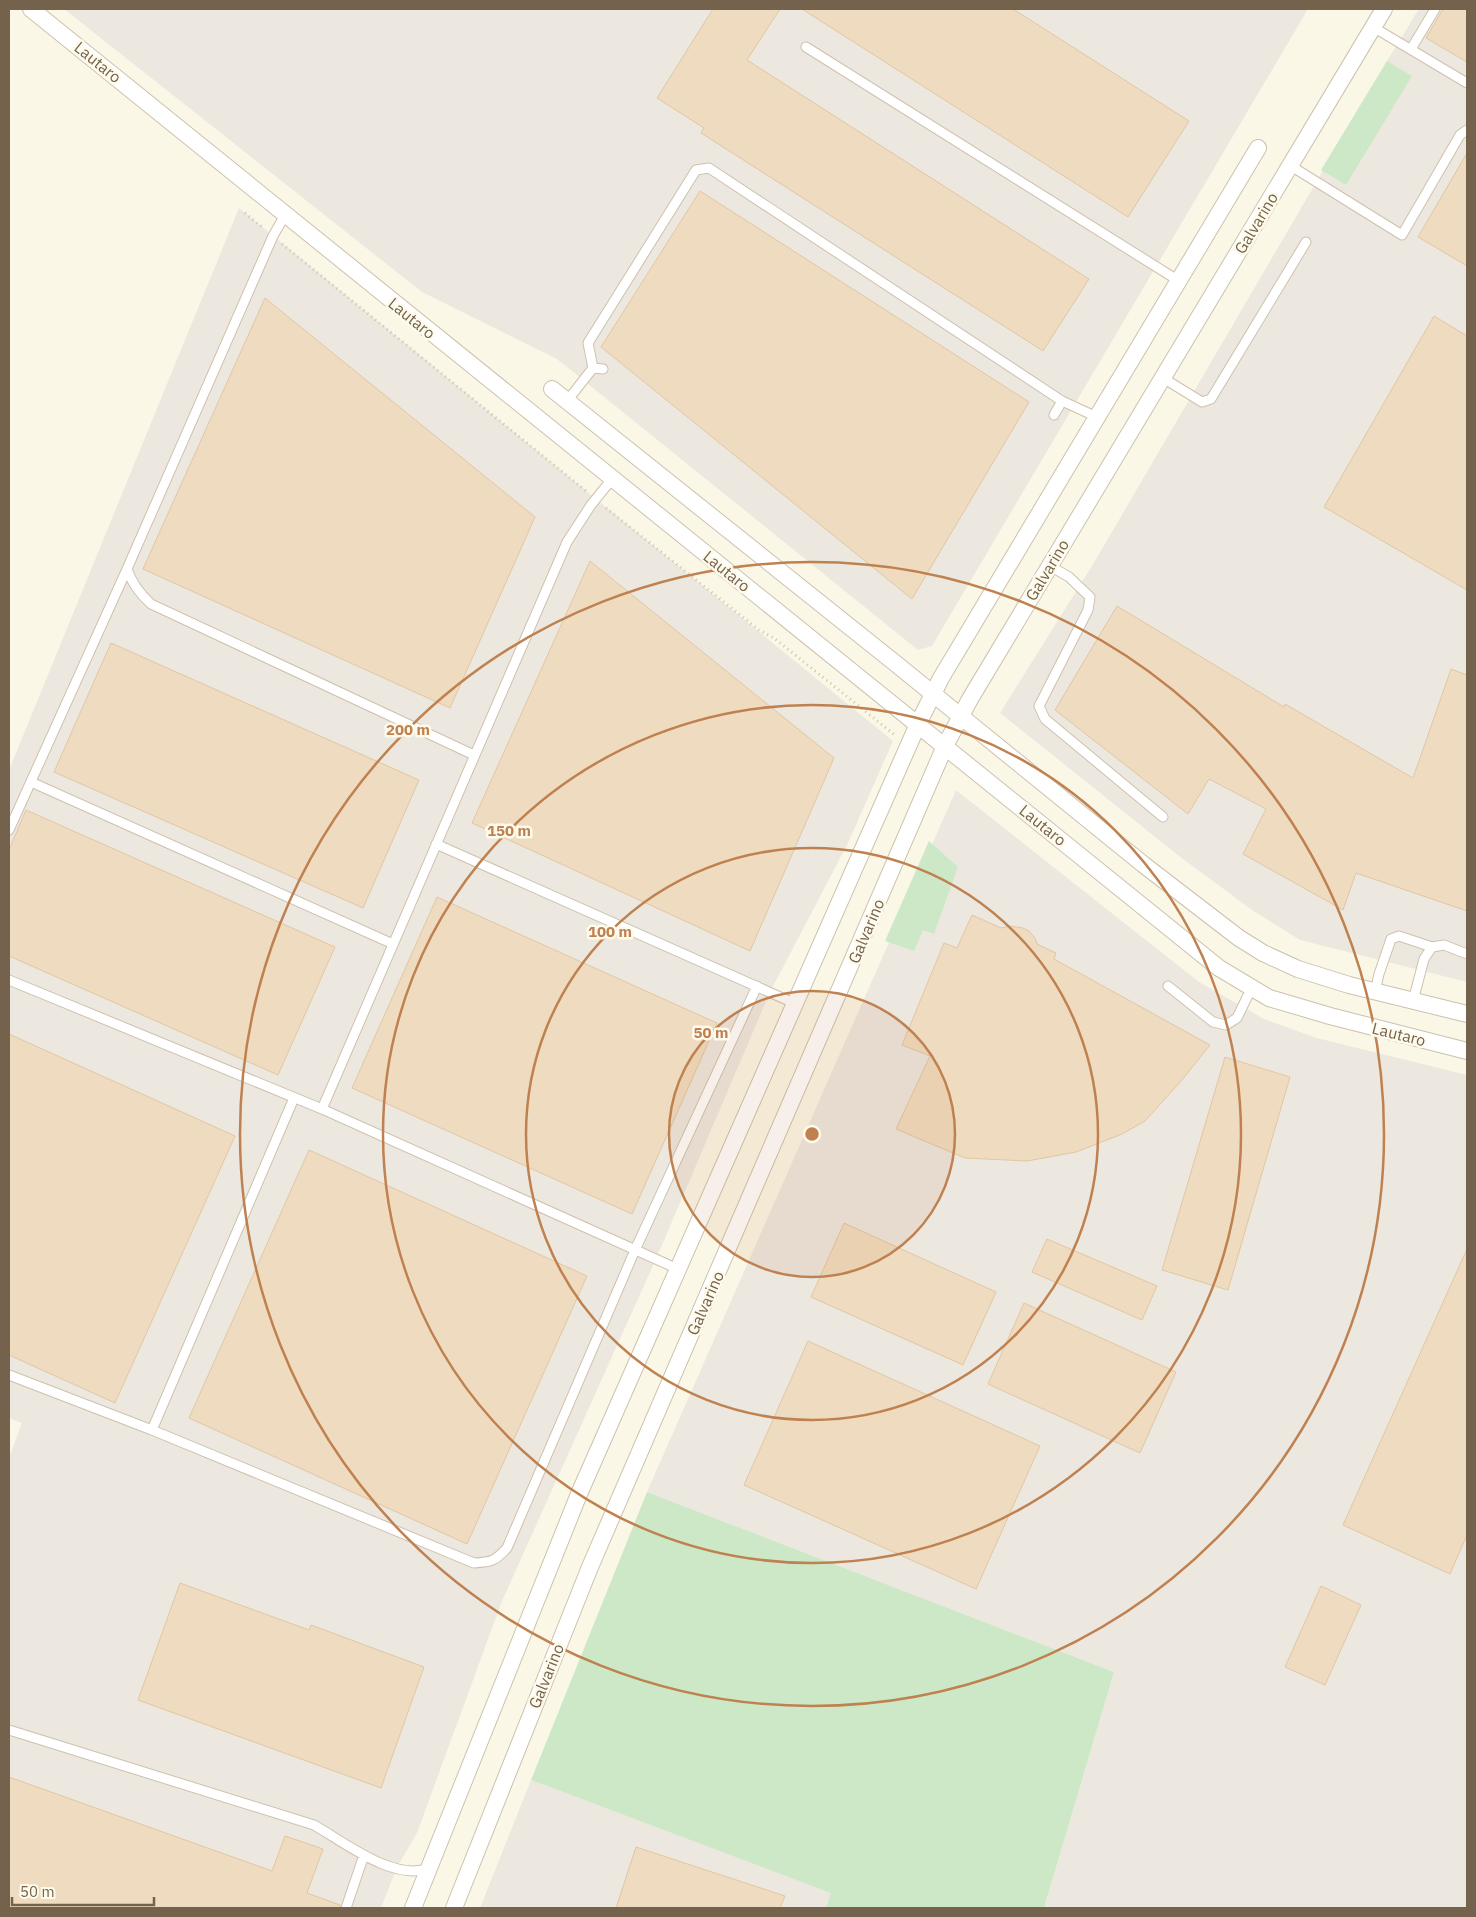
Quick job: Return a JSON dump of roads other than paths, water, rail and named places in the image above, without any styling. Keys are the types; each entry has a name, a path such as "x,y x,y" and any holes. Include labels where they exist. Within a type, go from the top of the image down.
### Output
{"street":[{"name":"Lautaro","path":"31,9 1219,968 1269,998 1330,1016 1467,1051"},
{"name":"Galvarino","path":"454,1908 590,1567 945,746 960,716 1384,9"},
{"path":"412,1908 579,1494 918,724 941,678 1258,148"},
{"name":"Lautaro","path":"552,389 1144,865 1239,938 1263,953 1298,969 1375,992 1467,1014"}],"lane":[{"path":"1411,49 1435,9"},
{"path":"1373,27 1467,83"},
{"path":"806,47 1179,281"},
{"path":"1291,166 1402,235 1460,135 1467,130"},
{"path":"567,401 598,368 588,343 696,170 709,168 1062,401 1097,417"},
{"path":"9,830 127,569 273,236 285,215"},
{"path":"1163,378 1202,402 1211,399 1306,242"},
{"path":"1054,415 1062,401"},
{"path":"322,1109 566,542 612,479"},
{"path":"1050,566 1069,577 1090,597 1088,610 1039,706 1045,720 1163,817"},
{"path":"127,569 136,588 151,604 474,755"},
{"path":"30,782 393,944"},
{"path":"436,844 796,1004"},
{"path":"1375,992 1391,939 1399,936 1432,947 1444,945 1467,954"},
{"path":"1413,1001 1424,959 1432,947"},
{"path":"9,980 322,1109 678,1269"},
{"path":"9,1375 152,1430 474,1563 487,1563 496,1560 507,1548 635,1250 757,986"},
{"path":"1168,986 1213,1022 1226,1025 1237,1018 1252,987"},
{"path":"152,1430 294,1098"},
{"path":"9,1730 314,1825 353,1850 396,1869 420,1872 429,1868"},
{"path":"346,1908 364,1854"}]}
